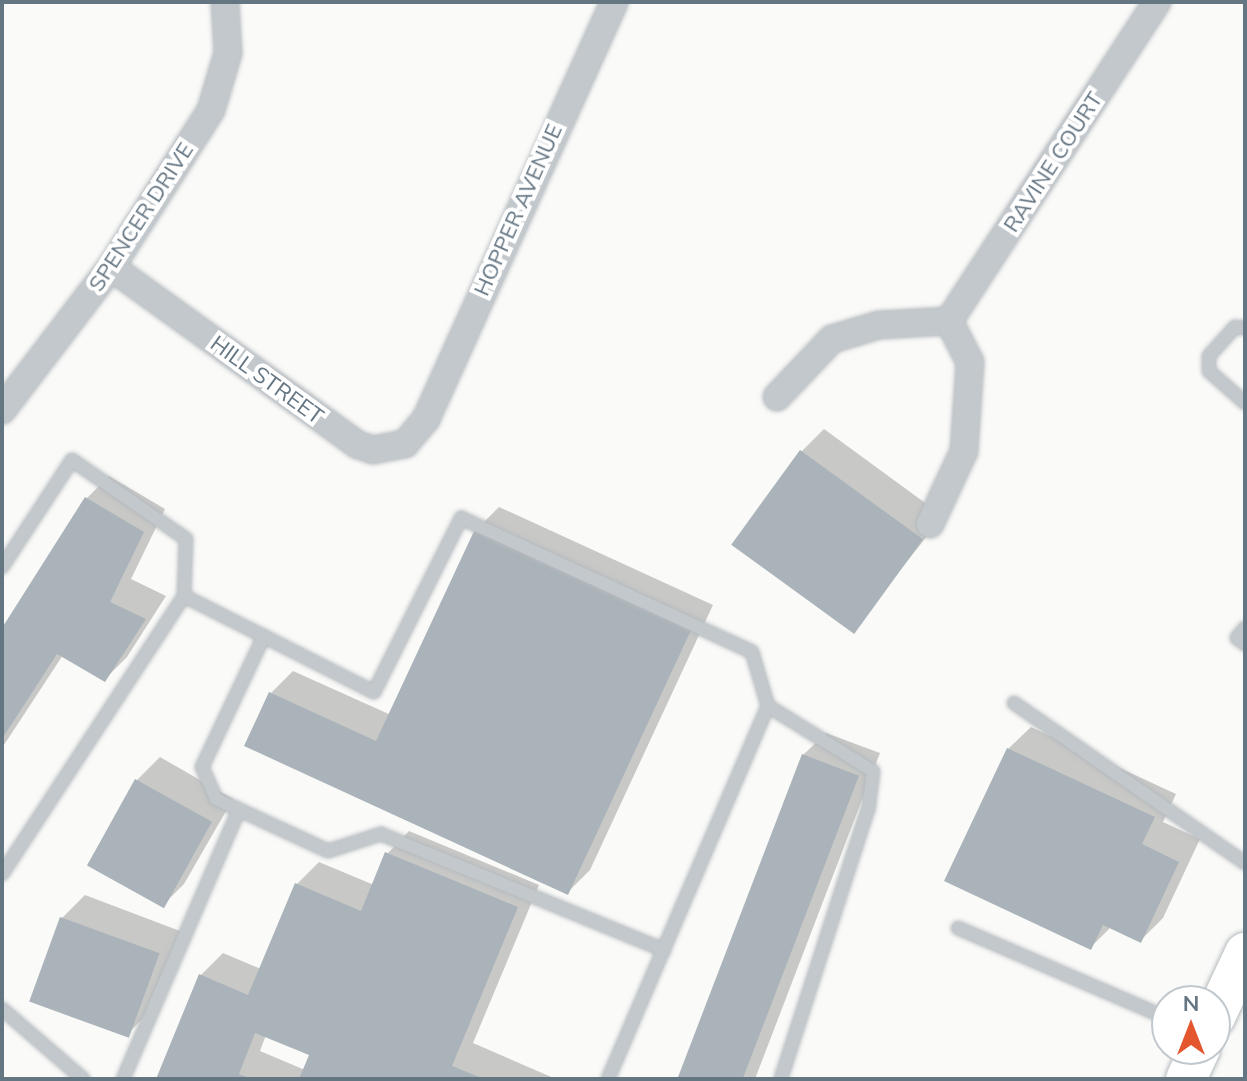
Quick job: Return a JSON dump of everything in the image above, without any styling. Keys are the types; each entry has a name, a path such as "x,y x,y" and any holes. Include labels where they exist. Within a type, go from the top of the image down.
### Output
{"main road":[{"path":"1230,985 1245,953"}],"street":[{"name":"SPENCER DRIVE","path":"2,410 111,267 211,110 228,53 225,2"},
{"name":"HOPPER AVENUE","path":"426,419 614,2"},
{"name":"RAVINE COURT","path":"949,321 1157,2"},
{"name":"HILL STREET","path":"111,267 358,445 373,450 405,444 426,419"},
{"path":"777,397 832,339 879,325 949,321 970,362 964,451 930,524"}],"lane":[{"path":"1245,328 1235,327 1209,356 1209,371 1245,403"},
{"path":"2,567 72,460 186,539 184,596 2,874"},
{"path":"184,596 374,692 461,518 752,652 768,706 608,1079"},
{"path":"1245,628 1237,638 1245,644"},
{"path":"264,636 202,767 216,799 328,851 381,834 664,950"},
{"path":"1014,703 1245,863"},
{"path":"768,706 873,771 868,809 781,1079"},
{"path":"123,1079 239,810"},
{"path":"958,928 1151,1011"},
{"path":"2,1009 83,1079"}],"building":[{"path":"800,450 923,539 854,634 731,545"},
{"path":"85,497 144,532 110,602 146,619 105,682 57,654 2,739 2,628"},
{"path":"475,529 692,628 568,895 244,746 269,692 376,741"},
{"path":"1007,748 1155,817 1142,844 1179,862 1141,943 1103,925 1091,950 944,881"},
{"path":"802,754 859,776 743,1079 677,1079"},
{"path":"135,779 212,822 164,908 87,866"},
{"path":"385,852 518,907 452,1066 484,1079 299,1079 309,1055 255,1033 239,1074 251,1079 156,1079 199,974 248,995 295,883 361,911"},
{"path":"60,917 160,953 129,1038 29,1002"}]}
